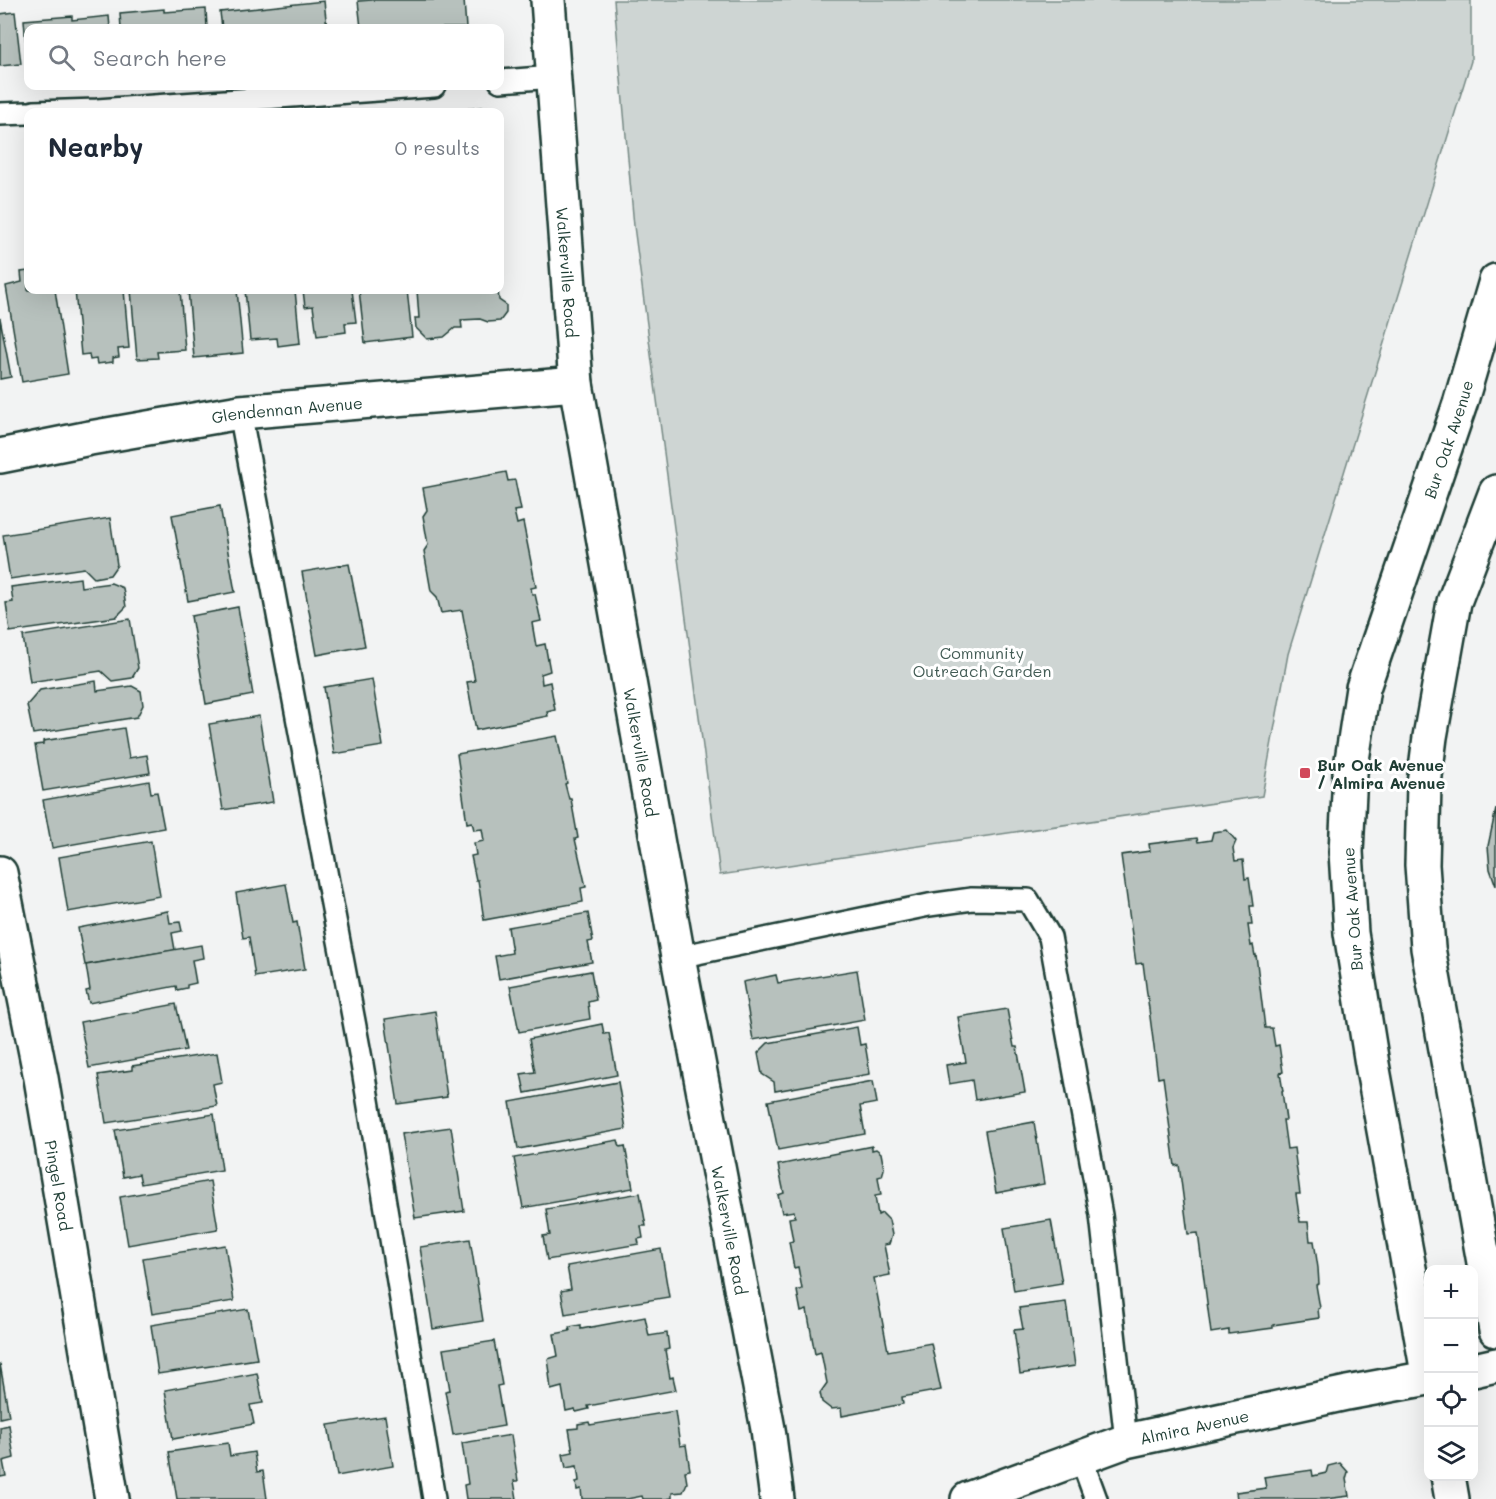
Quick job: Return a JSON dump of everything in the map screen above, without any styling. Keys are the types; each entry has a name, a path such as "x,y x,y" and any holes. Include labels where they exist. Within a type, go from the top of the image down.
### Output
{"street":[{"name":"Walkerville Road","path":"548,0 576,384 678,957 768,1429 777,1499"},
{"name":"Bur Oak Avenue","path":"1427,1373 1368,1042 1351,933 1346,852 1350,773 1364,688 1460,404 1496,281"},
{"name":"Glendennan Avenue","path":"0,456 240,412 576,384"},
{"path":"1496,492 1454,602 1424,784 1422,864 1428,948 1496,1330"},
{"name":"Pingel Road","path":"0,873 41,1078 112,1499"},
{"path":"1478,1369 1496,1365"},
{"name":"Almira Avenue","path":"968,1499 1126,1441 1424,1377"},
{"path":"1449,1481 1452,1499"}],"lane":[{"path":"504,81 554,77"},
{"path":"123,108 377,90"},
{"path":"0,114 24,113"},
{"path":"240,412 362,1064 434,1499"},
{"path":"678,957 929,905 972,898 1028,900 1050,937 1101,1215 1126,1441"},
{"path":"1081,1458 1096,1499"}],"green space":[{"name":"Community Outreach Garden","path":"614,0 1471,0 1471,61 1288,654 1262,796 720,875 634,226"}],"building":[{"path":"464,0 466,24 361,24 358,1"},
{"path":"324,1 327,24 222,24 220,12"},
{"path":"164,9 164,12 206,9 207,24 121,24 120,13"},
{"path":"15,12 21,64 0,66 0,14"},
{"path":"72,16 72,20 109,16 110,24 24,24 24,20"},
{"path":"21,272 24,272 24,294 56,294 68,374 22,382 6,286 22,282"},
{"path":"75,294 124,294 129,348 118,349 119,357 113,358 113,362 97,364 96,359 90,360 89,354 81,355"},
{"path":"131,294 180,294 185,350 157,352 158,358 137,359"},
{"path":"188,294 237,294 243,353 194,358"},
{"path":"245,294 295,294 300,343 278,346 277,338 250,340"},
{"path":"303,294 352,294 356,322 345,323 346,332 317,336 313,306 305,307"},
{"path":"359,294 407,294 412,337 365,343"},
{"path":"417,294 498,294 499,300 506,305 506,313 500,321 461,320 462,328 455,328 444,337 427,339 416,328 415,318 419,318"},
{"path":"0,318 11,377 0,379"},
{"path":"506,472 508,481 515,480 521,510 514,511 517,524 523,522 536,587 531,588 532,594 535,594 541,621 532,623 536,646 545,644 550,671 541,674 542,684 550,682 555,710 547,712 548,716 476,730 467,682 475,681 462,610 441,613 437,597 431,591 424,551 428,545 423,516 427,510 423,488"},
{"path":"220,506 235,592 188,601 172,515"},
{"path":"110,518 117,565 110,575 94,578 84,568 10,579 3,535"},
{"path":"349,564 365,646 317,655 302,572"},
{"path":"80,578 81,587 111,583 123,588 126,607 116,617 10,632 6,603 13,602 11,587"},
{"path":"238,607 253,695 206,704 191,616"},
{"path":"130,619 138,668 132,678 112,681 101,671 30,682 23,636"},
{"path":"372,679 383,746 334,754 324,687"},
{"path":"96,681 97,691 132,686 141,691 143,705 137,717 33,734 27,705 40,690"},
{"path":"259,716 273,802 223,810 209,724"},
{"path":"124,728 129,758 147,755 150,773 43,791 35,745 43,744 43,741"},
{"path":"557,736 567,783 565,784 569,799 571,799 578,838 575,839 586,887 581,888 583,902 484,920 478,880 476,880 471,856 476,855 474,843 484,841 482,829 474,830 472,822 467,823 457,754"},
{"path":"149,781 151,793 157,792 164,828 52,848 43,800"},
{"path":"1496,809 1496,886 1490,869 1488,846"},
{"path":"1227,830 1236,841 1233,848 1235,861 1243,860 1245,879 1249,878 1253,906 1250,906 1252,925 1248,925 1251,946 1253,945 1256,955 1265,1028 1272,1028 1275,1046 1279,1045 1283,1072 1280,1073 1287,1149 1294,1148 1300,1194 1296,1194 1300,1222 1308,1222 1310,1241 1314,1241 1319,1284 1316,1285 1320,1308 1318,1309 1319,1318 1229,1334 1229,1330 1211,1333 1198,1233 1188,1234 1179,1165 1175,1166 1163,1077 1158,1078 1143,963 1136,964 1121,855 1150,851 1149,844 1197,838 1198,842 1211,840 1213,832"},
{"path":"151,841 160,896 68,912 59,857"},
{"path":"286,884 293,923 297,922 305,969 255,977 249,937 243,938 236,893"},
{"path":"168,911 170,923 180,922 182,931 172,933 175,950 85,965 78,928"},
{"path":"588,913 593,941 588,942 592,962 499,979 495,956 512,953 508,927"},
{"path":"201,945 203,958 192,960 196,983 187,985 187,988 177,990 176,986 89,1003 86,991 90,990 86,965"},
{"path":"857,970 865,1020 753,1040 743,982 776,975 778,983"},
{"path":"591,971 596,1000 588,1002 590,1019 519,1032 510,986"},
{"path":"176,1004 186,1050 89,1068 80,1022"},
{"path":"1007,1009 1025,1092 975,1100 972,1080 949,1084 946,1065 966,1062 958,1017"},
{"path":"435,1011 447,1097 398,1104 385,1019"},
{"path":"602,1024 604,1034 609,1033 617,1075 525,1093 521,1074 535,1072 529,1039"},
{"path":"857,1027 860,1045 865,1044 870,1074 775,1091 774,1082 762,1074 758,1053 768,1043"},
{"path":"217,1053 222,1082 213,1084 217,1106 106,1123 98,1075 132,1070 132,1066"},
{"path":"873,1081 877,1103 860,1106 865,1134 778,1150 768,1101"},
{"path":"618,1082 626,1129 518,1149 510,1102"},
{"path":"214,1114 222,1170 141,1184 139,1174 123,1177 115,1130"},
{"path":"1034,1122 1044,1184 996,1193 985,1131"},
{"path":"451,1127 464,1211 415,1218 401,1134"},
{"path":"618,1140 620,1147 625,1146 633,1188 523,1208 514,1158"},
{"path":"872,1146 872,1150 876,1149 881,1153 884,1169 882,1176 878,1177 881,1195 875,1196 878,1215 882,1213 889,1220 892,1235 889,1244 884,1245 890,1275 874,1278 888,1351 931,1343 941,1390 902,1397 903,1404 842,1416 841,1408 831,1409 822,1402 820,1393 827,1383 821,1352 815,1354 807,1310 801,1312 797,1291 802,1289 798,1267 794,1268 789,1242 793,1241 789,1218 795,1217 794,1211 782,1213 778,1195 784,1193 778,1165"},
{"path":"210,1181 218,1229 128,1245 120,1197"},
{"path":"640,1193 646,1226 641,1226 643,1238 638,1239 639,1244 547,1260 543,1236 550,1235 546,1209"},
{"path":"1051,1220 1062,1283 1014,1291 1004,1228"},
{"path":"470,1239 483,1321 433,1329 420,1247"},
{"path":"225,1245 234,1301 152,1314 143,1258"},
{"path":"661,1249 669,1297 565,1314 561,1291 571,1289 567,1266"},
{"path":"1066,1302 1075,1366 1020,1374 1014,1330 1023,1329 1019,1308"},
{"path":"248,1309 257,1359 158,1374 151,1325"},
{"path":"645,1317 649,1336 667,1333 669,1349 665,1350 670,1378 673,1377 676,1390 588,1406 589,1409 576,1412 575,1409 566,1411 562,1387 551,1390 548,1359 558,1356 554,1334 570,1331 569,1327 581,1325 581,1329"},
{"path":"494,1341 502,1385 497,1386 504,1426 453,1435 445,1391 450,1390 443,1349"},
{"path":"0,1364 9,1416 0,1418"},
{"path":"257,1373 263,1403 250,1405 254,1424 173,1439 165,1390"},
{"path":"675,1411 680,1446 686,1445 690,1470 685,1471 687,1483 683,1492 672,1493 672,1498 666,1499 643,1499 642,1496 627,1499 582,1499 581,1489 577,1490 576,1482 579,1481 577,1466 566,1468 563,1454 573,1452 569,1429 578,1428 578,1424 589,1422 590,1425"},
{"path":"385,1416 393,1466 337,1476 328,1425"},
{"path":"9,1425 14,1458 3,1461 6,1476 0,1477 0,1427"},
{"path":"511,1435 518,1481 514,1481 517,1499 466,1499 464,1485 468,1484 462,1443"},
{"path":"228,1443 230,1456 254,1452 257,1472 263,1471 267,1499 177,1499 169,1452"},
{"path":"1340,1463 1348,1472 1346,1479 1349,1496 1325,1499 1237,1499 1236,1492 1266,1488 1264,1477 1312,1470 1313,1476 1326,1473 1328,1466"}],"place":[{"name":"Bur Oak Avenue / Almira Avenue","path":"1305,773"}]}
